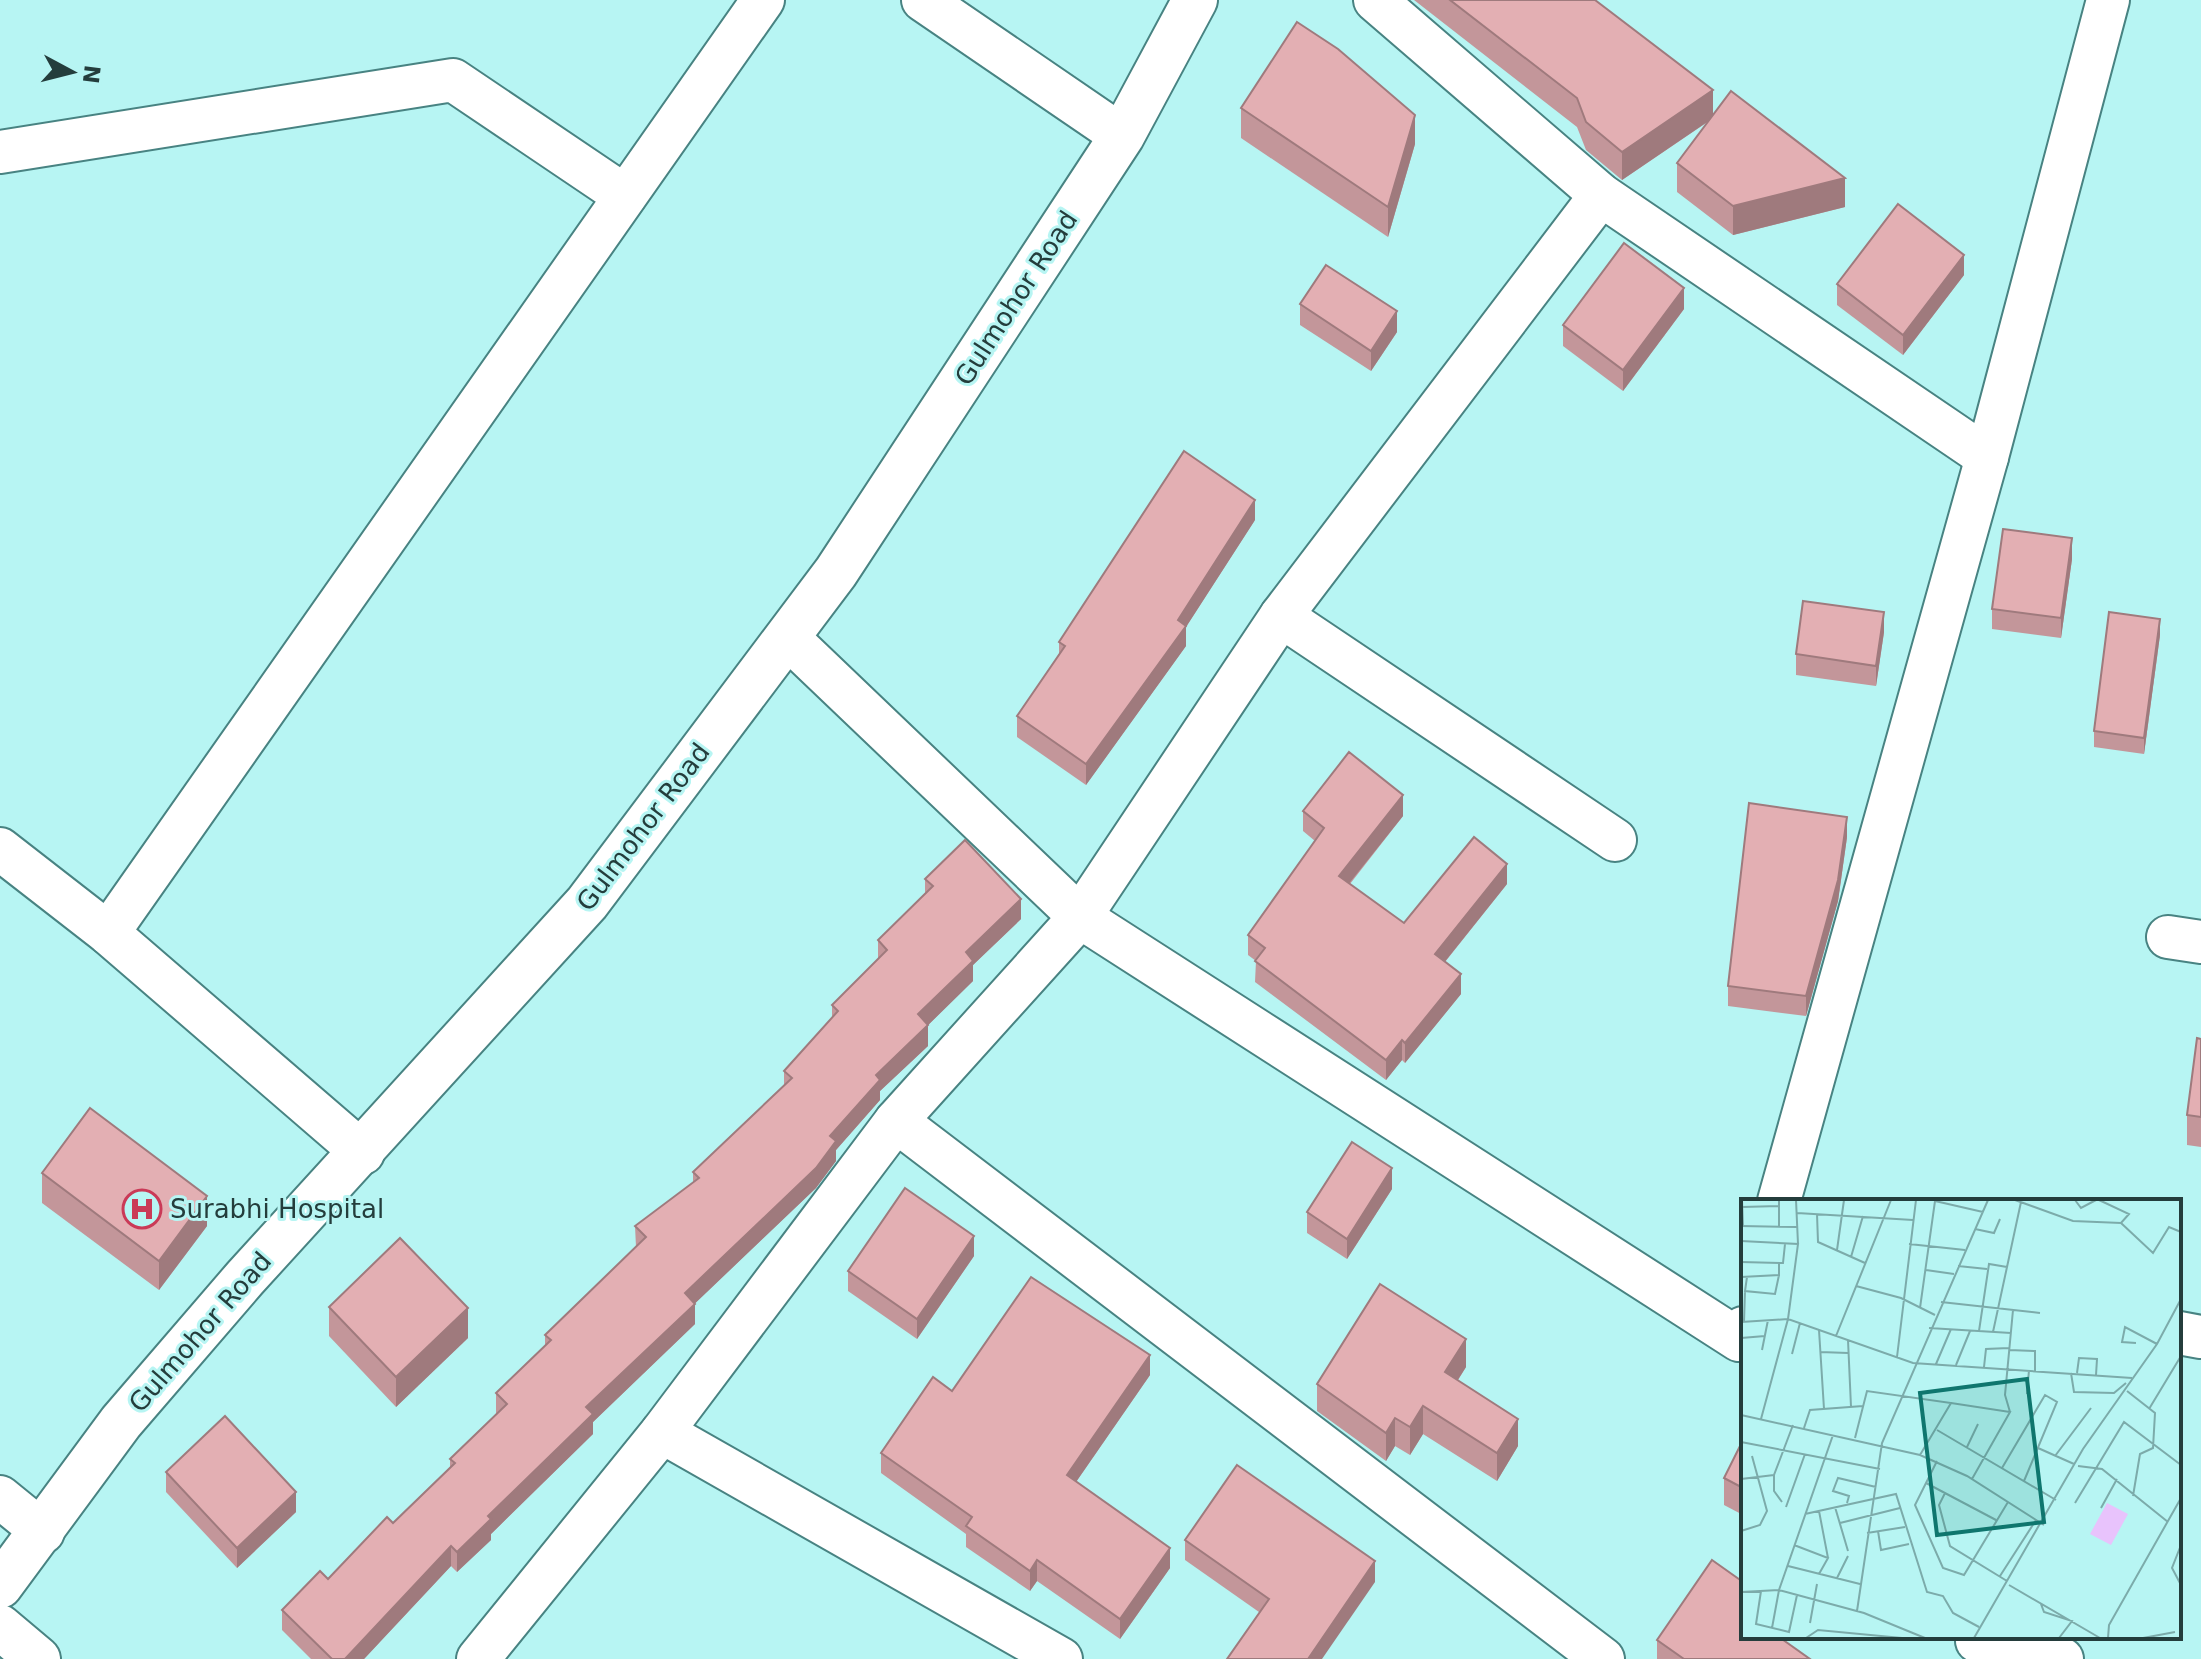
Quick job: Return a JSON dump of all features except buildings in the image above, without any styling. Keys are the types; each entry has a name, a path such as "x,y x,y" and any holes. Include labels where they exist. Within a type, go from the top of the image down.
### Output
{"main road":[{"name":"Gulmohor Road","path":"0,1586 43,1532 121,1422 245,1278 363,1153 587,903 836,572 1122,136 1195,0"},
{"path":"0,1627 38,1659"}],"street":[{"path":"108,933 763,0"},
{"path":"923,0 1122,136"},
{"path":"1375,0 1601,195 1987,457"},
{"path":"1780,1199 1987,457 2108,0"},
{"path":"0,152 453,80 625,196"},
{"path":"478,1659 662,1432 896,1121 1080,917 1281,616 1601,195"},
{"path":"1281,616 1615,840"},
{"path":"787,637 1080,917 1741,1335"},
{"path":"0,849 108,933 363,1153"},
{"path":"896,1121 1603,1659"},
{"path":"2181,1333 2201,1337"},
{"path":"662,1432 1061,1659"},
{"path":"0,1497 43,1532"},
{"path":"1977,1641 2062,1659"}],"place":[{"name":"Surabhi Hospital","path":"142,1209"}]}
